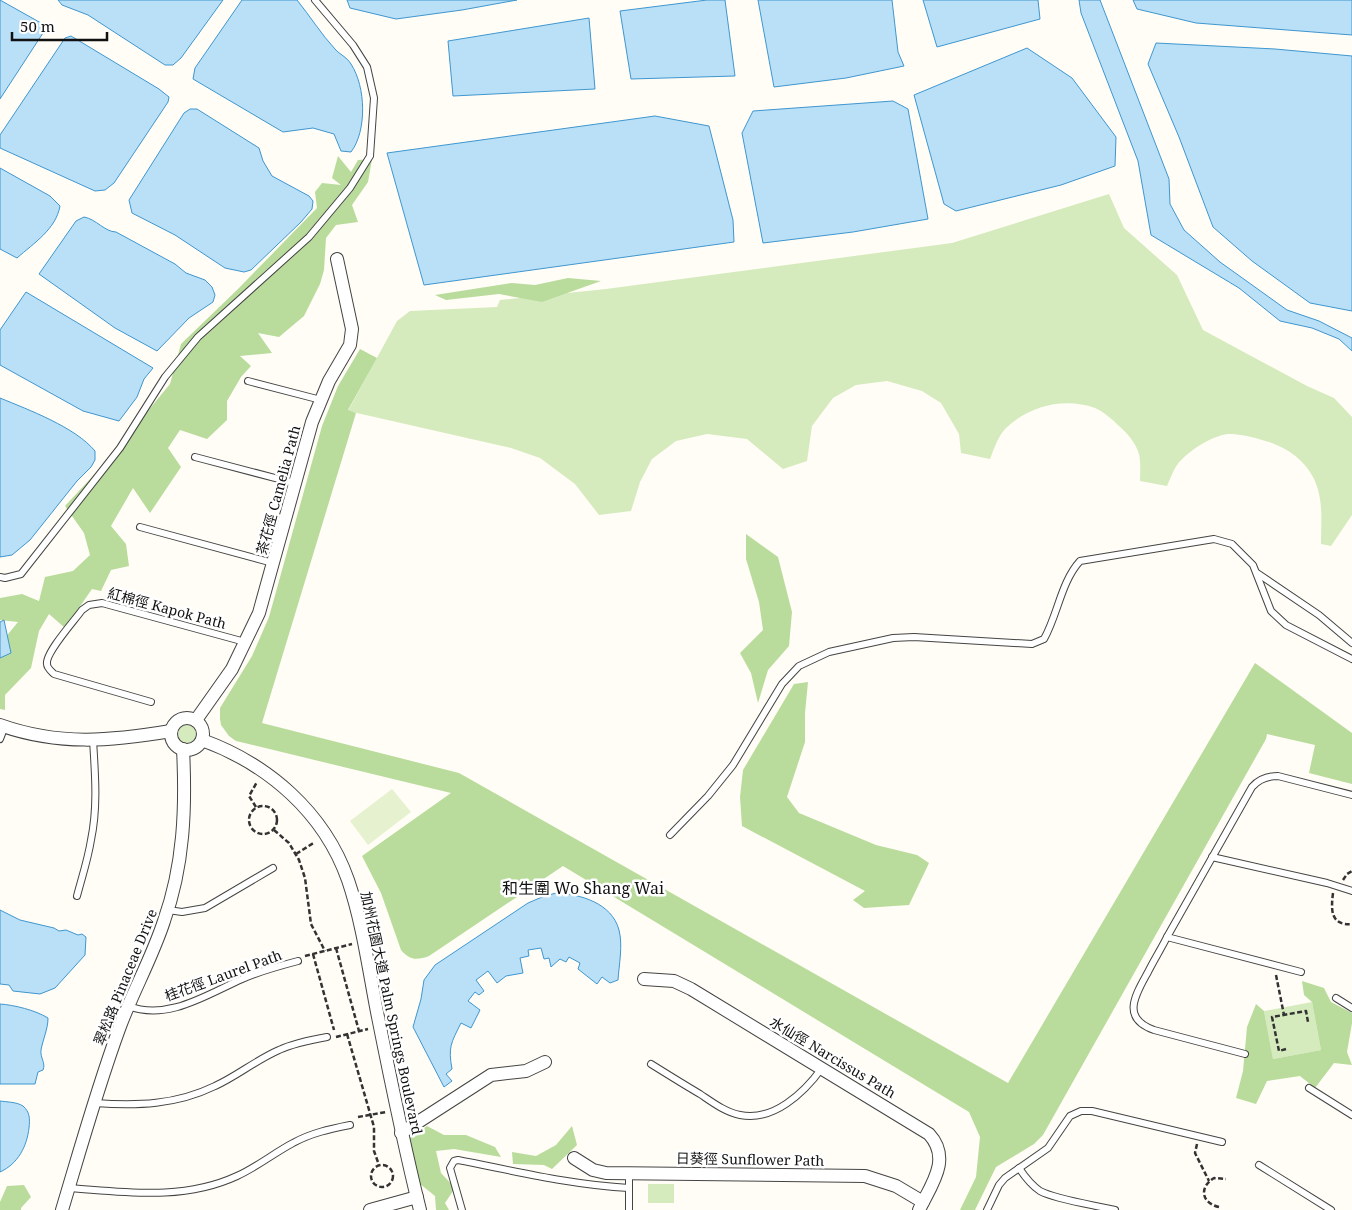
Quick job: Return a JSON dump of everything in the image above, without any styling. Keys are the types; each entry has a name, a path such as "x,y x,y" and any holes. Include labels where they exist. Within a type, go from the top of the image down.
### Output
{"street":[{"name":"茶花徑 Camelia Path","path":"196,720 221,686 247,642 259,613 305,443 320,400 352,339 352,329 337,259"},
{"path":"184,718 196,720 203,729 202,740 194,749 182,750 173,742 171,731 178,721 184,718"},
{"path":"2,726 47,737 93,740 121,739 171,731"},
{"name":"加州花園大道 Palm Springs Boulevard","path":"202,740 242,758 280,783 295,797 320,827 340,861 348,879 358,917 401,1133 420,1210"},
{"name":"翠松路 Pinaceae Drive","path":"62,1210 112,1049 128,1006 155,945 168,910 178,872 184,821 182,750"},
{"name":"水仙徑 Narcissus Path","path":"644,979 674,982 691,989 923,1129 934,1139 940,1154 940,1162 921,1206"},
{"path":"401,1133 491,1075 526,1071 545,1062"},
{"name":"日葵徑 Sunflower Path","path":"574,1158 586,1167 599,1172 865,1176 896,1186 921,1206"},
{"path":"370,1210 417,1197"}],"lane":[{"path":"0,577 4,578 21,574 120,448 166,378 198,337 309,237 350,188 370,156 374,98 367,67 353,45 315,0"},
{"path":"248,380 320,400"},
{"path":"196,457 294,483"},
{"path":"140,527 273,563"},
{"path":"670,835 708,796 733,766 782,684 798,666 829,652 893,638 914,637 1032,644 1044,639 1050,628 1071,571 1080,561 1214,539 1232,544 1253,565 1271,612 1286,624 1352,659"},
{"path":"1256,572 1319,615 1352,643"},
{"name":"紅棉徑 Kapok Path","path":"151,702 54,674 49,670 47,665 48,655 82,610 89,604 102,603 247,642"},
{"path":"0,739 2,726"},
{"path":"77,896 94,820 93,740"},
{"path":"1245,1054 1154,1030 1141,1024 1134,1012 1134,998 1252,787 1262,779 1278,776 1352,795"},
{"path":"1212,857 1327,883 1352,891"},
{"path":"168,910 182,912 205,908 273,868"},
{"path":"1167,937 1301,972"},
{"name":"桂花徑 Laurel Path","path":"128,1006 149,1012 173,1008 203,998 255,974 298,961"},
{"path":"1336,998 1352,1008"},
{"path":"95,1103 136,1105 184,1098 228,1080 279,1050 303,1041 327,1037"},
{"path":"651,1064 730,1112 751,1116 772,1111 795,1097 810,1084 822,1068"},
{"path":"1309,1088 1352,1115"},
{"path":"987,1210 999,1185 1005,1178 1048,1148 1066,1120 1080,1110 1092,1111 1222,1142"},
{"path":"69,1188 144,1194 192,1190 223,1182 237,1176 291,1144 314,1133 350,1125"},
{"path":"462,1210 450,1168 454,1161 458,1160 586,1184 629,1188"},
{"path":"1259,1165 1331,1210"},
{"path":"1019,1168 1028,1181 1041,1191 1116,1210"},
{"path":"629,1173 630,1210"}],"path":[{"path":"256,808 249,796 260,778"},
{"path":"266,806 275,811 278,821 274,830 266,835 256,833 252,829 249,820 250,815 256,808 266,806"},
{"path":"274,830 289,843 296,854 305,878 311,924 325,951"},
{"path":"296,854 318,840"},
{"path":"1343,881 1347,874 1352,871"},
{"path":"1333,892 1332,913 1339,922 1352,924"},
{"path":"305,956 354,943"},
{"path":"336,948 359,1031"},
{"path":"314,954 337,1042"},
{"path":"1276,972 1284,1015"},
{"path":"1286,1049 1279,1051 1272,1018 1306,1011 1308,1022"},
{"path":"336,1037 372,1028"},
{"path":"347,1034 375,1133 375,1156 379,1164"},
{"path":"358,1117 388,1112"},
{"path":"1198,1143 1195,1153 1209,1181"},
{"path":"379,1164 388,1166 393,1172 392,1181 385,1187 376,1186 371,1178 372,1170 379,1164"},
{"path":"1219,1207 1213,1206 1205,1197 1205,1186 1214,1178 1226,1179"}],"green space":[{"path":"338,156 351,172 358,160 372,159 368,182 352,205 358,222 336,225 326,238 324,270 320,284 304,316 279,337 258,333 272,353 240,356 251,366 241,377 227,401 227,420 207,439 180,430 168,448 181,467 150,513 133,488 111,526 126,544 129,566 111,570 101,591 92,589 65,628 49,614 39,631 31,668 5,695 5,710 0,709 0,644 18,622 0,620 0,598 22,594 39,601 45,577 73,571 90,555 84,533 65,506 104,464 170,384 181,344 317,208 315,192 322,183 341,185 332,178"},
{"path":"1109,194 1124,228 1177,275 1203,330 1307,386 1334,398 1352,417 1352,515 1331,546 1321,544 1320,501 1317,485 1313,477 1300,460 1282,448 1269,442 1243,435 1221,435 1200,445 1187,455 1177,465 1167,486 1140,481 1139,454 1131,438 1105,413 1095,408 1071,403 1036,409 1015,420 1003,431 990,459 961,453 959,434 941,403 922,391 887,381 856,385 833,398 812,426 807,461 783,469 747,439 707,434 676,441 652,459 640,482 631,511 599,515 575,484 540,458 511,448 348,411 397,321 410,311 497,307 500,300 606,289 952,243"},
{"path":"568,278 601,281 542,302 499,294 446,300 435,295 512,283 535,285"},
{"path":"360,349 377,358 348,410 356,413 262,723 459,773 1008,1083 1255,663 1352,733 1352,784 1309,773 1315,745 1267,734 1266,739 1043,1135 1034,1144 996,1167 975,1210 960,1210 976,1177 980,1137 969,1112 563,866 429,956 418,959 411,958 401,950 381,893 362,856 451,793 236,741 229,736 221,725 220,708 252,656 269,617 322,426 338,386"},
{"path":"746,534 778,557 792,612 789,646 768,670 758,703 751,673 740,653 763,630 759,602 746,559"},
{"path":"808,682 805,742 787,797 799,813 876,845 917,855 929,863 909,905 864,908 853,900 865,891 742,826 740,797 743,770 794,684"},
{"path":"187,725 193,728 196,734 193,740 187,743 181,740 178,734 181,728"},
{"path":"392,789 411,812 368,845 350,821"},
{"path":"1302,981 1324,988 1331,1002 1352,1013 1347,1052 1352,1065 1334,1063 1315,1088 1300,1076 1267,1081 1256,1104 1236,1098 1243,1071 1247,1027 1256,1004 1264,1011 1273,1059 1321,1050 1312,1002 1304,995"},
{"path":"1312,1002 1321,1050 1273,1059 1264,1011"},
{"path":"427,1126 444,1135 466,1135 495,1147 501,1157 454,1149 436,1151 441,1173 455,1188 445,1203 449,1210 436,1210 435,1196 414,1179 403,1142"},
{"path":"572,1126 577,1145 552,1169 544,1165 513,1164 512,1152 536,1156 556,1145"},
{"path":"648,1184 674,1184 674,1203 648,1203"},
{"path":"24,1185 31,1197 21,1210 0,1210 0,1202 7,1186"}],"water":[{"path":"0,0 41,23 43,33 0,99"},
{"path":"58,0 223,0 181,58 173,65 165,65 88,15 62,5"},
{"path":"242,0 297,0 330,43 349,61 360,85 363,109 360,133 351,152 341,151 334,134 313,128 283,132 193,79 195,68"},
{"path":"347,0 517,0 396,19 350,8"},
{"path":"707,0 725,0 735,76 631,79 620,11"},
{"path":"758,0 892,0 898,52 904,66 846,78 774,87"},
{"path":"923,0 1038,0 1040,19 937,47"},
{"path":"1079,0 1100,0 1169,179 1170,204 1184,230 1220,262 1287,310 1319,321 1352,338 1352,351 1339,339 1312,328 1280,321 1239,288 1151,235 1138,161 1081,13"},
{"path":"1133,0 1352,0 1352,35 1196,23 1137,9"},
{"path":"589,18 595,89 453,96 448,41"},
{"path":"71,36 159,89 169,97 168,102 114,183 105,190 95,191 0,148 0,135 65,38"},
{"path":"1156,43 1275,49 1352,56 1352,311 1310,303 1252,261 1213,227 1179,137 1148,64"},
{"path":"1027,48 1072,78 1116,137 1115,166 1061,185 956,211 944,204 914,95"},
{"path":"893,101 908,109 928,219 853,232 763,243 742,133 753,111"},
{"path":"190,109 197,109 259,148 263,161 272,176 309,196 313,201 312,209 301,222 251,270 244,272 225,268 175,235 132,213 129,200 184,113"},
{"path":"655,116 709,126 733,220 734,242 424,285 387,153"},
{"path":"0,168 50,196 60,206 58,214 49,229 17,258 0,249"},
{"path":"84,217 175,264 186,273 205,280 212,287 215,295 213,302 189,318 157,351 115,328 39,274 76,221"},
{"path":"26,292 153,368 144,379 137,397 119,421 83,411 0,365 0,330"},
{"path":"0,398 51,420 76,434 95,451 95,460 30,540 12,555 0,557"},
{"path":"4,620 11,653 0,658 0,622"},
{"path":"556,893 585,898 610,913 619,930 621,942 618,980 610,983 602,977 597,984 578,969 580,963 569,957 566,962 560,959 551,967 549,958 544,959 541,948 528,950 529,956 520,958 523,973 506,976 497,983 488,971 476,980 484,991 479,995 475,992 468,1001 480,1010 471,1028 461,1023 450,1050 452,1069 446,1074 452,1081 444,1087 413,1027 424,980 435,965 528,903"},
{"path":"0,910 20,920 54,928 59,931 66,930 78,935 82,934 86,937 85,955 55,988 40,994 13,991 9,985 0,984"},
{"path":"0,1004 24,1008 48,1018 41,1050 44,1067 43,1070 38,1072 35,1084 0,1084"},
{"path":"0,1101 23,1106 28,1113 29,1122 28,1135 21,1154 12,1164 0,1172"}],"district":[{"name":"和生圍 Wo Shang Wai","path":"583,888"}]}
